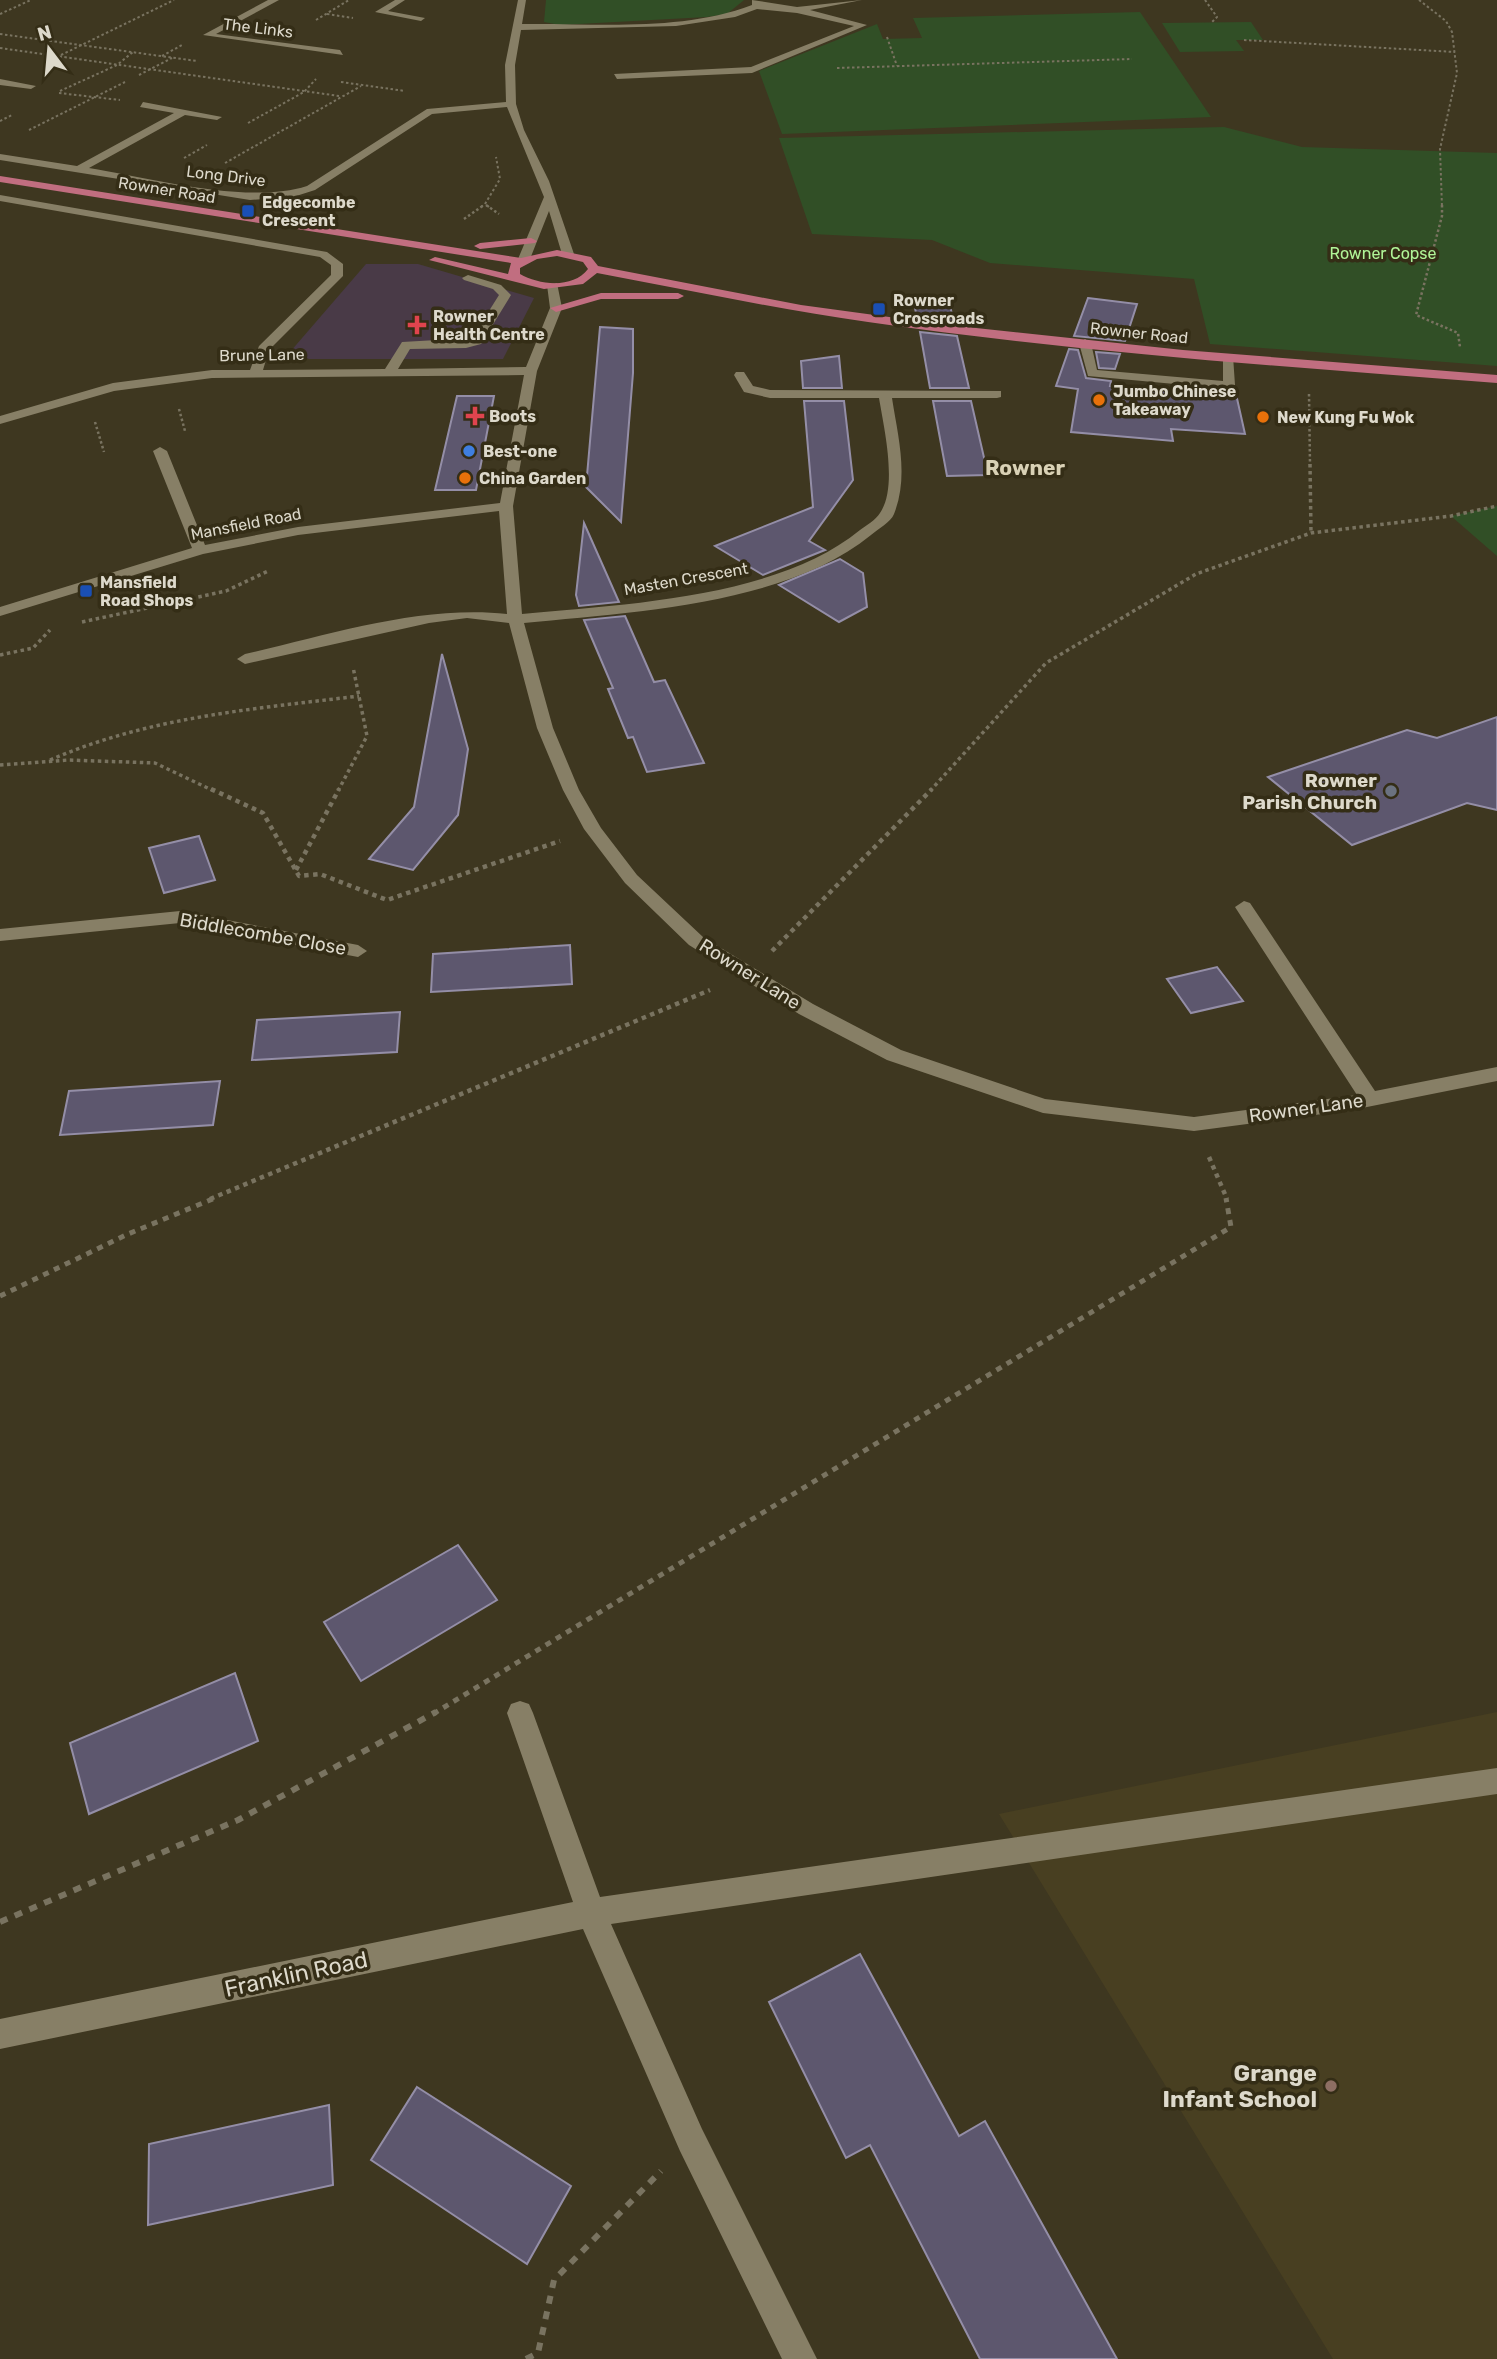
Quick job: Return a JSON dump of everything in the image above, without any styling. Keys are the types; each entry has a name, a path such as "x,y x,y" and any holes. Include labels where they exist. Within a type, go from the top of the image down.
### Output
{"main road":[{"name":"Rowner Road","path":"0,178 328,232 522,260 545,254 568,254 587,259 594,268 872,319 1229,359 1497,379"},
{"name":"Rowner Road","path":"328,232 520,280 553,285 585,279 704,297 779,304"},
{"path":"408,243 474,246 531,241"},
{"path":"520,280 512,271 522,260"},
{"path":"585,279 594,268"},
{"path":"556,308 601,296 704,297"}],"street":[{"name":"The Links","path":"275,0 207,36 340,53"},
{"path":"401,0 379,12 421,18"},
{"path":"522,0 510,65 511,104 549,197 568,254"},
{"path":"797,10 858,0"},
{"path":"517,27 692,21 730,17 756,3 863,25 752,70 617,76"},
{"path":"0,82 31,86"},
{"name":"Long Drive","path":"0,157 250,197 293,194 311,188 430,111 511,104"},
{"path":"143,105 217,117"},
{"path":"80,169 185,111"},
{"path":"522,260 549,197"},
{"path":"0,198 323,254 337,264 337,276 263,349 256,372"},
{"path":"390,371 406,345 466,344 481,336 505,295 497,287 468,278"},
{"name":"Rowner Lane","path":"553,285 556,308 531,371 506,506 515,620 545,728 571,790 593,829 631,880 696,942 748,975 894,1055 1043,1106 1194,1124 1370,1099 1497,1074"},
{"path":"1085,343 1092,373 1228,385 1229,359"},
{"name":"Brune Lane","path":"0,420 113,387 156,380 256,372 531,371"},
{"path":"740,375 748,389 770,394 997,394"},
{"name":"Masten Crescent","path":"245,659 429,618 467,614 515,620 693,599 740,590 799,573 844,551 887,514 897,475 885,393"},
{"path":"160,452 200,550"},
{"name":"Mansfield Road","path":"0,611 200,550 298,531 506,506"},
{"path":"1244,907 1370,1099"},
{"name":"Biddlecombe Close","path":"0,934 180,917 358,951"},
{"path":"520,1713 591,1913 691,2140 800,2359"},
{"name":"Franklin Road","path":"0,2034 591,1913 1497,1781"}],"path":[{"path":"0,14 31,0"},
{"path":"60,56 174,0"},
{"path":"1205,0 1217,17 1211,23"},
{"path":"1419,0 1446,20 1452,32 1457,73 1440,149 1443,216 1416,315 1458,333 1464,377"},
{"path":"886,34 897,66"},
{"path":"1244,40 1455,52"},
{"path":"0,48 341,97"},
{"path":"133,52 117,65 56,93 97,96 143,105"},
{"path":"24,132 172,58"},
{"path":"833,68 1132,59"},
{"path":"221,166 362,85"},
{"path":"0,121 22,109"},
{"path":"495,153 500,179 485,204 505,219"},
{"path":"1308,365 1311,533"},
{"path":"0,1296 128,1234 748,975 916,806 1046,663 1195,574 1311,533 1451,516 1497,506"},
{"path":"79,622 226,592 254,575 281,569"},
{"path":"0,655 33,648 52,628"},
{"path":"296,870 367,736 352,661"},
{"path":"47,762 78,746 155,723 359,696"},
{"path":"0,765 47,762 155,763 263,813 299,876 320,874 387,900 593,829"},
{"path":"0,1922 238,1819 401,1733 1231,1227 1226,1196 1194,1124"},
{"path":"526,2359 538,2353 554,2280 691,2140"}],"shaded area":[{"name":"Rowner Health Centre","path":"366,264 418,264 534,298 503,359 309,359 290,352"},
{"name":"Grange Infant School","path":"1497,1712 1497,2359 1333,2359 999,1814"}],"green space":[{"path":"546,0 744,0 727,14 707,17 560,25 544,22"},
{"path":"1140,12 1211,117 782,134 759,71 877,24 883,39 922,38 913,18"},
{"path":"1251,22 1263,40 1236,40 1244,51 1180,52 1162,23"},
{"name":"Rowner Copse","path":"1224,127 1302,147 1497,153 1497,366 1210,344 1194,279 990,263 932,240 812,234 779,138"},
{"path":"1497,506 1497,556 1451,516"}],"building":[{"path":"948,297 954,323 917,318 914,303"},
{"path":"1088,298 1137,304 1125,341 1074,336"},
{"path":"600,327 633,329 633,373 621,522 586,487"},
{"path":"920,332 957,336 969,388 930,388"},
{"path":"1069,349 1078,350 1086,378 1111,381 1110,386 1236,394 1245,434 1171,429 1173,441 1071,432 1078,389 1056,386"},
{"path":"1096,352 1120,354 1115,369 1099,368"},
{"path":"839,356 842,388 803,388 801,361"},
{"path":"457,396 494,396 476,490 435,490"},
{"path":"804,401 844,401 853,480 809,541 825,550 763,575 715,546 813,507"},
{"path":"933,401 971,401 988,475 947,476"},
{"path":"584,523 619,602 579,606 576,595"},
{"path":"840,559 863,573 867,607 839,622 779,585"},
{"path":"625,616 654,682 665,680 704,763 647,772 633,737 628,738 608,689 613,688 584,620"},
{"path":"442,654 468,749 458,815 413,870 369,859 414,807"},
{"name":"Rowner Parish Church","path":"1497,717 1497,810 1467,803 1352,845 1268,777 1407,730 1437,738"},
{"path":"199,836 215,880 164,893 149,848"},
{"path":"570,945 572,984 431,992 433,954"},
{"path":"1217,967 1243,1001 1191,1013 1167,979"},
{"path":"400,1012 397,1052 252,1060 257,1020"},
{"path":"220,1081 213,1125 60,1135 69,1091"},
{"path":"458,1545 497,1600 361,1681 324,1622"},
{"path":"235,1673 258,1741 89,1814 70,1743"},
{"path":"860,1954 959,2136 985,2121 1117,2359 980,2359 870,2145 846,2158 769,2002"},
{"path":"417,2087 571,2186 527,2264 371,2160"},
{"path":"329,2105 333,2185 148,2225 149,2144"}],"place":[{"name":"Edgecombe Crescent","path":"248,211"},
{"name":"Rowner Crossroads","path":"879,309"},
{"name":"Rowner Health Centre","path":"417,325"},
{"name":"Jumbo Chinese Takeaway","path":"1099,400"},
{"name":"Boots","path":"475,416"},
{"name":"New Kung Fu Wok","path":"1263,417"},
{"name":"Best-one","path":"469,451"},
{"name":"China Garden","path":"465,478"},
{"name":"Mansfield Road Shops","path":"86,591"},
{"name":"Rowner Parish Church","path":"1391,791"},
{"name":"Grange Infant School","path":"1331,2086"}],"district":[{"name":"Rowner","path":"1025,467"}]}
